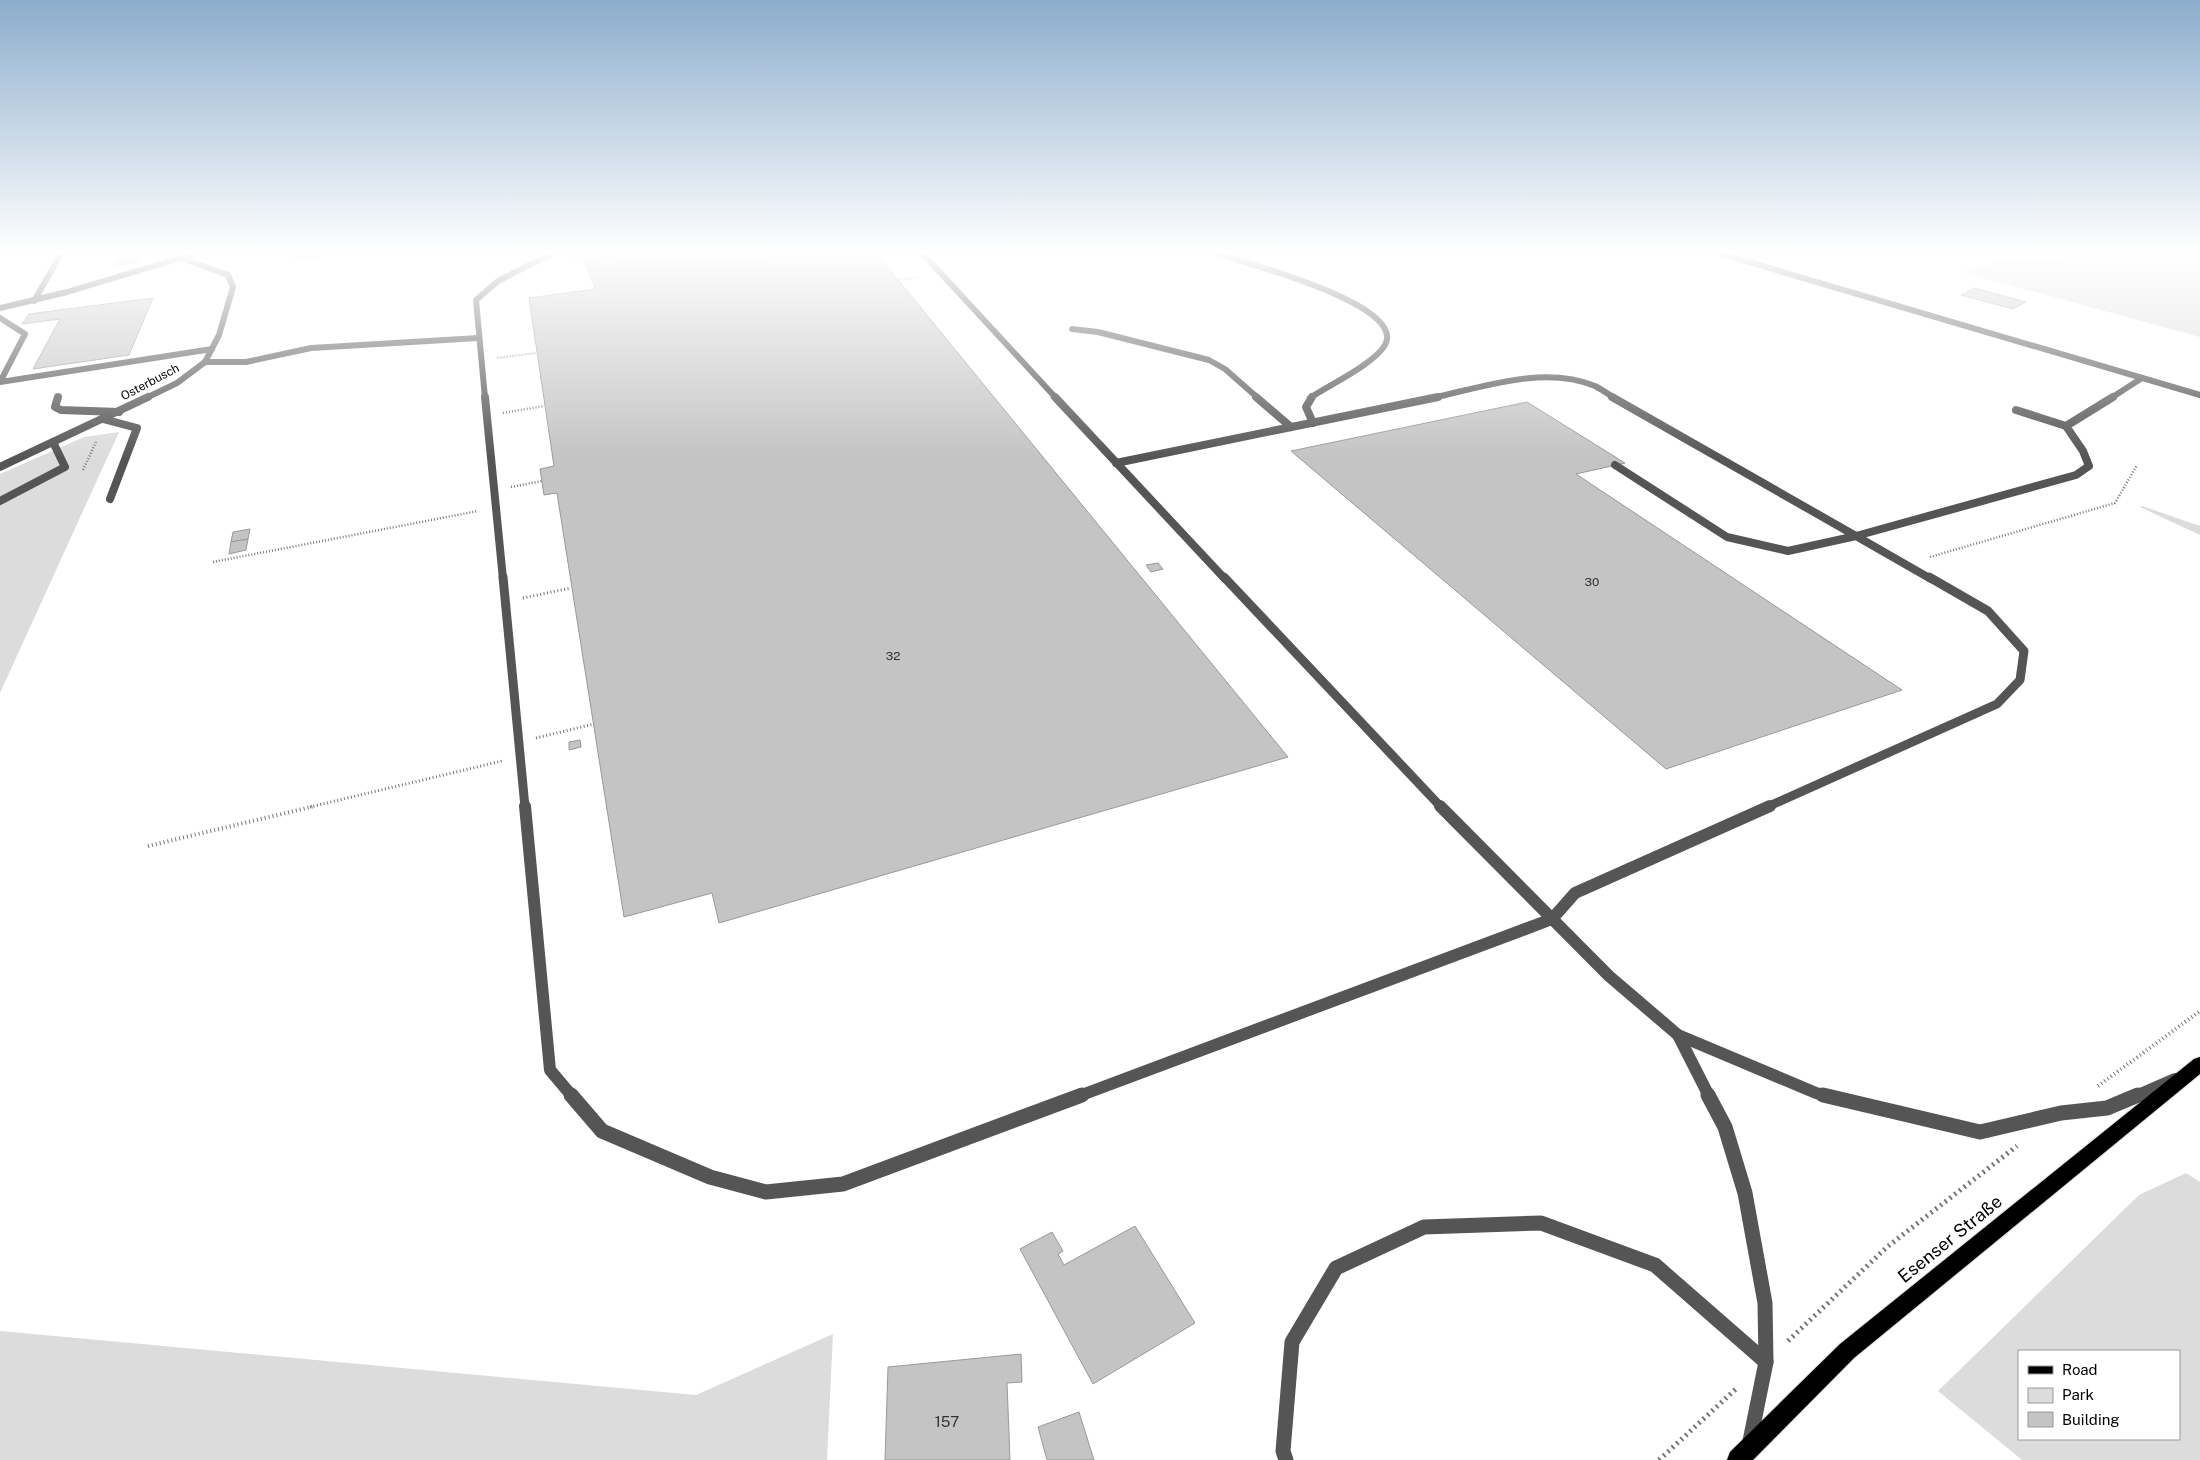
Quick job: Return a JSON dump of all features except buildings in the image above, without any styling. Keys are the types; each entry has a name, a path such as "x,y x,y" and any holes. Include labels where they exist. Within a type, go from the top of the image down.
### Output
{"main road":[{"name":"Esenser Straße","path":"1743,1455 1847,1350 2194,1069"}],"street":[{"path":"6,322 25,334 0,382 212,349"},
{"name":"Osterbusch","path":"0,466 119,412 177,383 205,362 219,335 223,322"},
{"path":"477,322 550,1070 602,1131 710,1177 766,1192 843,1184 1552,919 1575,893 1997,704 2020,680 2024,651 1988,611 1594,386 1558,378 1528,378 1116,463"},
{"path":"986,322 1116,463 1459,826 1609,976 1678,1035 1816,1093 1980,1132 2061,1113 2107,1108 2194,1069"},
{"path":"1313,423 1306,407 1310,398 1324,387 1372,359 1385,346 1388,333 1385,325 1381,322"},
{"path":"1953,322 2200,395"},
{"path":"1072,329 1106,334 1209,360 1225,369 1291,427"},
{"path":"205,362 246,362 311,348 478,338"},
{"path":"2066,426 2142,378"},
{"path":"58,396 54,406 60,410 119,412"},
{"path":"1614,465 1727,537 1788,551 1856,536 2076,475 2089,466 2083,451 2066,426 2016,410"},
{"path":"103,419 137,428 110,499"},
{"path":"0,501 65,467 62,457 53,442"},
{"path":"1678,1035 1725,1127 1745,1192 1765,1303 1766,1362 1743,1455"},
{"path":"1286,1460 1283,1451 1292,1342 1336,1268 1424,1227 1542,1223 1655,1265 1766,1362"}],"path":[{"path":"481,361 536,353"},
{"path":"487,416 544,406"},
{"path":"1907,564 2115,503 2137,465"},
{"path":"494,490 542,481"},
{"path":"212,562 496,507"},
{"path":"504,602 571,588"},
{"path":"518,742 594,724"},
{"path":"148,846 519,757"},
{"path":"2092,1090 2200,1011"},
{"path":"1658,1460 1766,1362 1887,1247 2021,1143"}],"green space":[{"path":"2146,322 2200,322 2200,337"},
{"path":"119,432 0,693 0,474 84,437"},
{"path":"2142,506 2200,526 2200,535 2140,507"},
{"path":"2186,1173 2200,1182 2200,1460 2022,1460 1938,1391 2139,1195"},
{"path":"0,1331 696,1395 833,1334 827,1460 0,1460"}]}
